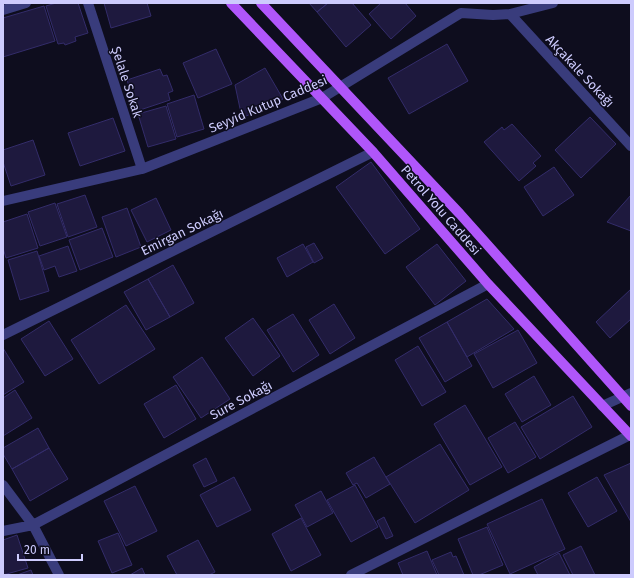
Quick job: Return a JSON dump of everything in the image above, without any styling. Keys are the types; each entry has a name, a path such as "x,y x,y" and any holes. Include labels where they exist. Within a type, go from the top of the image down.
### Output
{"main road":[{"name":"Petrol Yolu Caddesi","path":"231,3 373,152 488,284 630,435"},
{"name":"Petrol Yolu Caddesi","path":"261,3 627,394 631,406"}],"street":[{"path":"3,10 26,3"},
{"name":"Şelale Sokak","path":"88,3 142,169"},
{"name":"Seyyid Kutup Caddesi","path":"3,201 142,169 322,98 462,8 493,15 510,14 553,3"},
{"name":"Akçakale Sokağı","path":"510,14 631,146"},
{"name":"Emirgan Sokağı","path":"3,335 373,152"},
{"name":"Sure Sokağı","path":"3,531 33,525 488,284"},
{"path":"602,406 627,394"},
{"path":"351,575 630,435"},
{"path":"3,485 33,525 59,575"}],"building":[{"path":"56,3 78,3 88,33 75,37 76,41 65,45 64,43 58,44 46,6"},
{"path":"104,3 147,3 151,16 111,28"},
{"path":"309,3 328,3 317,12"},
{"path":"328,3 352,3 371,25 346,47 317,12"},
{"path":"381,3 405,3 416,16 391,39 369,14"},
{"path":"44,6 55,41 3,57 3,18"},
{"path":"447,44 468,81 409,114 388,78"},
{"path":"216,49 232,84 198,98 183,63"},
{"path":"265,68 283,99 242,118 235,85"},
{"path":"160,69 163,76 167,75 173,91 168,93 170,100 137,111 127,80"},
{"path":"194,95 204,129 177,137 167,104"},
{"path":"166,106 176,139 148,147 138,114"},
{"path":"590,117 616,144 581,178 555,150"},
{"path":"113,118 125,151 80,166 68,133"},
{"path":"512,124 541,156 533,163 536,166 519,181 484,142 502,127 504,130"},
{"path":"33,140 45,175 11,186 3,162 3,150"},
{"path":"371,162 420,229 385,254 336,187"},
{"path":"554,167 574,195 543,216 524,187"},
{"path":"85,195 97,227 68,237 57,204"},
{"path":"631,195 631,231 607,222"},
{"path":"156,198 171,230 147,242 131,210"},
{"path":"55,203 67,237 40,246 28,212"},
{"path":"127,208 141,247 116,257 102,217"},
{"path":"27,214 38,248 6,258 3,248 3,222"},
{"path":"102,228 113,257 80,270 69,240"},
{"path":"314,243 323,258 314,263 306,247"},
{"path":"303,244 313,262 287,277 277,258"},
{"path":"437,244 466,281 435,305 406,267"},
{"path":"68,246 77,271 59,277 55,266 44,270 39,256"},
{"path":"37,251 49,291 20,300 8,260"},
{"path":"173,265 194,303 170,317 148,279"},
{"path":"148,279 170,317 146,330 124,292"},
{"path":"631,289 631,319 610,338 596,322"},
{"path":"487,299 514,329 467,357 447,322"},
{"path":"334,304 355,338 330,354 309,320"},
{"path":"126,305 155,349 99,384 71,340"},
{"path":"293,314 319,355 293,372 267,330"},
{"path":"253,318 280,356 253,376 225,338"},
{"path":"49,321 73,359 45,376 21,339"},
{"path":"447,322 472,366 445,382 419,338"},
{"path":"518,330 537,363 493,388 474,354"},
{"path":"418,346 446,392 422,406 395,360"},
{"path":"3,348 24,382 3,395"},
{"path":"202,357 230,399 201,418 173,377"},
{"path":"534,376 551,405 522,422 505,394"},
{"path":"176,385 196,419 164,438 144,404"},
{"path":"15,390 32,418 3,436 3,398"},
{"path":"573,396 592,427 540,459 521,427"},
{"path":"465,405 502,467 470,485 434,424"},
{"path":"515,422 536,457 508,473 488,438"},
{"path":"38,428 49,448 12,469 3,454 3,448"},
{"path":"440,444 469,490 415,523 386,477"},
{"path":"49,448 68,479 30,501 12,469"},
{"path":"374,457 390,484 366,498 357,483 353,485 346,473"},
{"path":"206,458 217,481 204,487 193,465"},
{"path":"631,463 631,522 604,475"},
{"path":"234,477 251,510 217,527 200,495"},
{"path":"597,477 617,511 588,527 568,493"},
{"path":"355,485 378,527 351,542 327,500"},
{"path":"135,486 157,531 126,546 104,501"},
{"path":"321,491 333,513 307,527 295,505"},
{"path":"542,499 565,549 510,574 487,524"},
{"path":"384,517 393,536 386,539 377,521"},
{"path":"301,518 321,555 291,571 272,534"},
{"path":"487,527 503,565 479,575 473,575 458,539"},
{"path":"118,533 132,565 112,573 98,541"},
{"path":"17,535 28,568 3,575 3,540"},
{"path":"198,540 215,572 209,575 177,575 167,556"},
{"path":"581,546 595,575 573,575 563,555"},
{"path":"427,551 437,575 403,575 398,563"},
{"path":"451,552 453,557 456,556 464,575 439,575 432,560"},
{"path":"559,553 570,575 538,575 534,567"},
{"path":"142,568 145,575 130,575"},
{"path":"31,570 33,575 17,575"}]}
